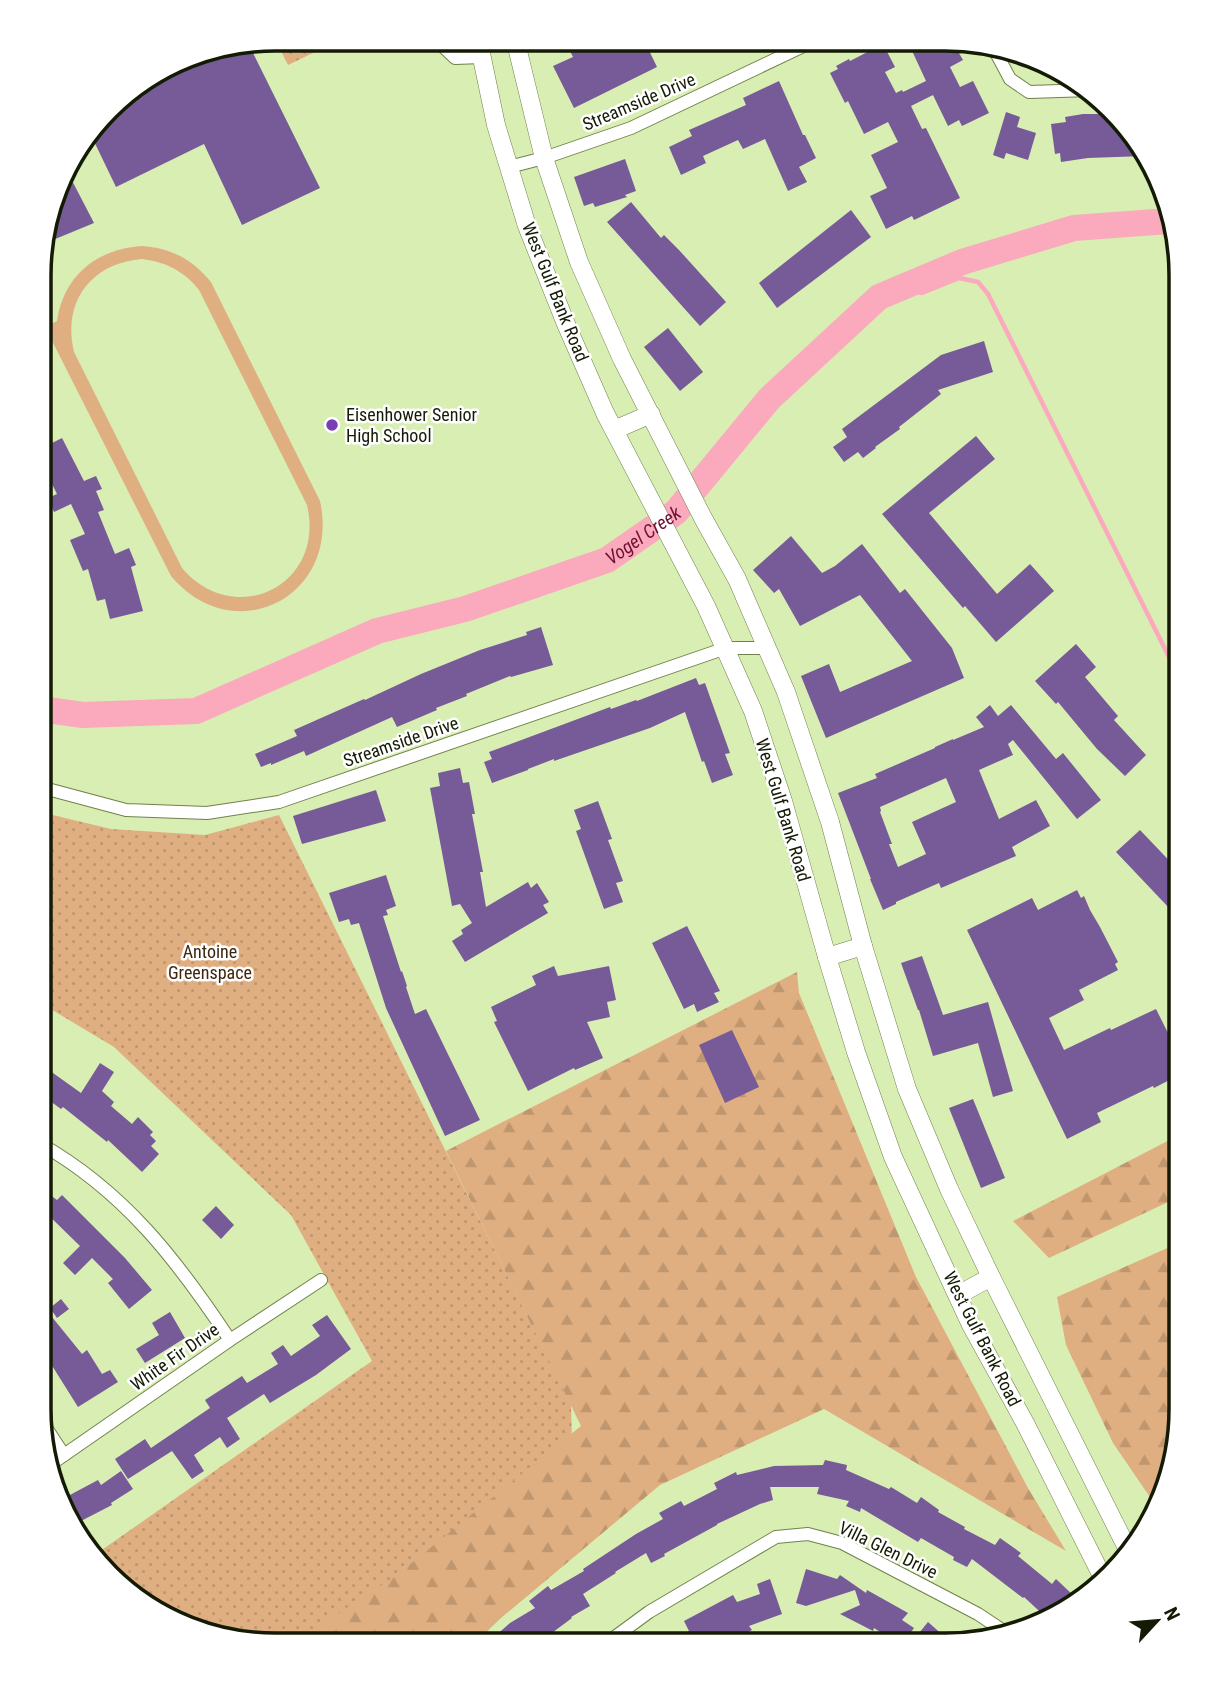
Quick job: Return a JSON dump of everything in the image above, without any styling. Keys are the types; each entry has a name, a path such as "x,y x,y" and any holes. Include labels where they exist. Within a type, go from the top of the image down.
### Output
{"main road":[{"name":"West Gulf Bank Road","path":"481,51 496,125 509,167 532,239 566,324 605,413 675,545 726,648 753,711 783,801 856,1052 893,1157 971,1325 1100,1571"},
{"name":"West Gulf Bank Road","path":"518,51 544,158 579,262 622,359 737,579 786,692 830,822 863,946 907,1088 949,1189 990,1277 1125,1543"},
{"path":"614,430 651,414"},
{"path":"827,957 863,946"},
{"path":"958,1295 990,1277"}],"street":[{"path":"448,51 455,58 472,51"},
{"name":"Streamside Drive","path":"509,167 631,128 793,51"},
{"path":"998,57 1010,79 1029,92 1072,91"},
{"name":"Streamside Drive","path":"51,790 126,810 207,813 279,802 726,648 766,648"},
{"path":"51,1151 96,1182 145,1226 172,1257 230,1340"},
{"name":"White Fir Drive","path":"57,1460 321,1280"},
{"path":"53,1438 64,1455"},
{"name":"Villa Glen Drive","path":"619,1633 649,1612 776,1537 808,1534 842,1543 978,1614 997,1627"}],"green space":[{"path":"281,51 317,51 288,65"},
{"path":"142,246 162,249 188,261 211,282 320,501 322,535 314,564 299,587 277,603 251,611 224,609 196,598 171,576 51,339 51,324 57,321 67,290 75,278 85,267 111,253","holes":["142,259 167,265 181,273 199,290 307,505 309,533 303,557 290,576 272,590 250,596 227,596 203,586 182,568 74,352 72,317 84,288 95,277 124,262"]},
{"name":"Antoine Greenspace","path":"51,815 111,829 205,835 279,815 571,1404 572,1440 358,1633 274,1633 217,1626 189,1616 138,1587 101,1551 372,1361 291,1215 114,1047 51,1009"},
{"path":"797,972 799,993 916,1277 1028,1488 1066,1551 824,1409 660,1485 485,1633 308,1633 393,1578 581,1426 446,1151"},
{"path":"1169,1140 1169,1202 1049,1258 1013,1221"},
{"path":"1169,1247 1169,1424 1165,1453 1150,1498 1113,1443 1066,1345 1057,1297"}],"building":[{"path":"570,51 649,51 657,67 574,108 553,66 573,57"},
{"path":"869,51 887,51 895,67 885,72 896,93 926,81 912,51 958,52 963,60 950,67 960,87 973,81 989,113 962,126 959,120 948,126 933,95 911,106 922,129 926,128 960,198 914,220 912,216 886,229 870,196 887,188 871,155 898,142 888,122 864,134 830,73 838,69 836,66"},
{"path":"253,52 320,188 242,225 204,144 116,187 94,142 127,106 176,74 217,58"},
{"path":"779,81 816,158 799,167 807,182 788,191 765,139 743,149 738,140 703,156 706,163 681,175 669,147 692,136 689,130 746,105 743,98"},
{"path":"1006,112 1020,117 1017,127 1036,133 1028,160 1006,153 1004,159 993,155"},
{"path":"1102,114 1135,156 1061,162 1060,153 1055,154 1051,124 1066,122 1065,117"},
{"path":"625,159 636,191 625,195 627,197 595,207 593,203 584,206 574,177"},
{"path":"72,180 94,223 54,240 58,217"},
{"path":"631,202 661,238 664,235 726,302 700,326 607,222"},
{"path":"851,210 871,237 777,308 759,283"},
{"path":"668,328 703,372 680,391 644,347"},
{"path":"984,341 993,372 938,390 941,394 863,458 858,452 844,462 833,447 847,437 842,429 941,355"},
{"path":"976,436 995,459 929,513 997,594 1030,564 1054,591 996,642 882,514"},
{"path":"62,438 84,481 96,476 102,489 96,491 104,510 98,512 115,554 129,548 136,565 131,567 143,611 110,619 105,599 97,601 88,569 83,571 70,540 85,534 71,504 54,512 51,505 51,497 57,494 51,482 51,444"},
{"path":"791,536 822,573 862,544 900,593 905,589 952,648 964,678 826,738 801,676 829,664 840,692 912,661 860,595 800,626 779,589 774,593 753,570"},
{"path":"541,627 553,665 510,676 397,727 392,717 306,756 304,751 261,767 255,754 297,736 294,730 421,674 480,650 527,635 526,632"},
{"path":"1076,644 1096,667 1085,677 1118,716 1114,720 1146,755 1125,776 1097,749 1058,702 1056,704 1035,681"},
{"path":"696,678 699,685 705,683 730,753 725,754 733,775 712,783 685,712 650,728 554,759 492,783 484,762 492,759 489,752"},
{"path":"990,705 998,716 1011,705 1056,759 1063,753 1101,800 1077,819 1013,740 1008,744 1013,755 979,770 999,819 1036,800 1050,826 1012,847 1016,856 941,888 939,883 883,910 838,793 877,778 875,774 984,727 976,717","holes":["946,778 956,802 912,822 926,854 898,867 880,807"]},
{"path":"460,768 463,783 469,782 475,814 472,814 483,872 480,872 486,907 528,882 531,888 537,883 549,902 543,905 548,913 465,962 452,941 463,934 461,930 472,923 460,904 452,906 430,788 440,786 438,773"},
{"path":"376,790 386,821 302,844 293,816"},
{"path":"598,801 623,881 616,883 623,902 604,909 576,831 581,829 574,810"},
{"path":"1140,830 1169,860 1169,908 1116,852"},
{"path":"386,875 396,906 386,910 388,915 383,916 415,1014 426,1009 480,1120 445,1136 386,1008 359,923 351,925 349,919 339,922 329,893"},
{"path":"1077,890 1081,898 1084,896 1118,962 1115,964 1118,970 1079,990 1084,1000 1049,1018 1064,1050 1156,1009 1169,1035 1169,1080 1097,1113 1101,1122 1067,1139 967,930 1032,898 1038,910"},
{"path":"687,926 720,991 714,993 719,1002 697,1012 694,1004 684,1009 652,943"},
{"path":"922,956 943,1015 988,1002 1013,1091 993,1097 978,1043 933,1056 901,963"},
{"path":"554,966 558,976 609,966 616,1000 607,1002 610,1017 587,1022 603,1058 575,1070 574,1068 528,1091 494,1022 497,1021 491,1007 536,985 532,976"},
{"path":"732,1030 759,1087 725,1103 699,1045"},
{"path":"100,1063 114,1072 102,1091 114,1102 111,1106 132,1124 138,1117 153,1132 150,1135 156,1141 151,1146 159,1154 142,1172 108,1140 107,1142 63,1107 61,1109 51,1102 51,1072 81,1093"},
{"path":"973,1099 1005,1178 981,1188 949,1108"},
{"path":"62,1195 125,1258 152,1290 129,1309 108,1283 113,1279 92,1258 75,1275 63,1263 80,1246 51,1218 51,1196 57,1200"},
{"path":"216,1206 234,1225 221,1239 202,1220"},
{"path":"61,1299 69,1309 57,1318 51,1307"},
{"path":"170,1312 185,1338 145,1363 136,1349 159,1335 152,1323"},
{"path":"327,1315 351,1349 316,1375 270,1403 264,1394 227,1418 240,1439 227,1448 220,1437 194,1455 204,1471 192,1479 172,1451 128,1479 115,1459 145,1439 151,1448 210,1408 205,1400 242,1376 247,1383 278,1364 271,1353 283,1345 291,1356 320,1336 312,1325"},
{"path":"51,1318 82,1354 87,1350 102,1374 110,1370 118,1382 78,1407 51,1364"},
{"path":"825,1460 847,1465 846,1470 889,1489 891,1487 917,1503 921,1497 939,1510 938,1512 965,1527 964,1529 995,1545 1000,1538 1021,1553 1018,1556 1052,1584 1056,1579 1072,1594 1040,1612 972,1559 967,1567 921,1538 918,1542 861,1508 860,1512 846,1506 849,1501 817,1494 819,1487 770,1487 773,1500 717,1524 651,1563 646,1553 615,1572 583,1594 590,1606 552,1633 499,1633 535,1608 529,1601 548,1586 551,1590 584,1571 583,1569 636,1534 663,1519 659,1513 681,1501 684,1506 717,1489 714,1483 736,1472 737,1475 774,1466 823,1465"},
{"path":"121,1471 133,1489 111,1503 112,1505 81,1521 68,1496 98,1480 101,1485"},
{"path":"806,1569 837,1579 840,1575 866,1593 867,1590 908,1613 902,1620 914,1628 910,1633 882,1633 840,1614 860,1605 855,1590 806,1606 796,1603"},
{"path":"770,1579 782,1614 749,1626 752,1630 746,1633 686,1633 689,1631 684,1621 733,1595 737,1602 760,1594 757,1584"},
{"path":"928,1622 940,1633 919,1633"}],"waterway":[{"name":"Vogel Creek","path":"51,711 83,715 196,711 377,631 465,609 607,560 676,512 769,399 879,297 962,262 1074,228 1162,221"},
{"path":"901,288 922,293 959,278 978,282 988,294 1169,657"}],"place":[{"name":"Eisenhower Senior High School","path":"332,425"}]}
